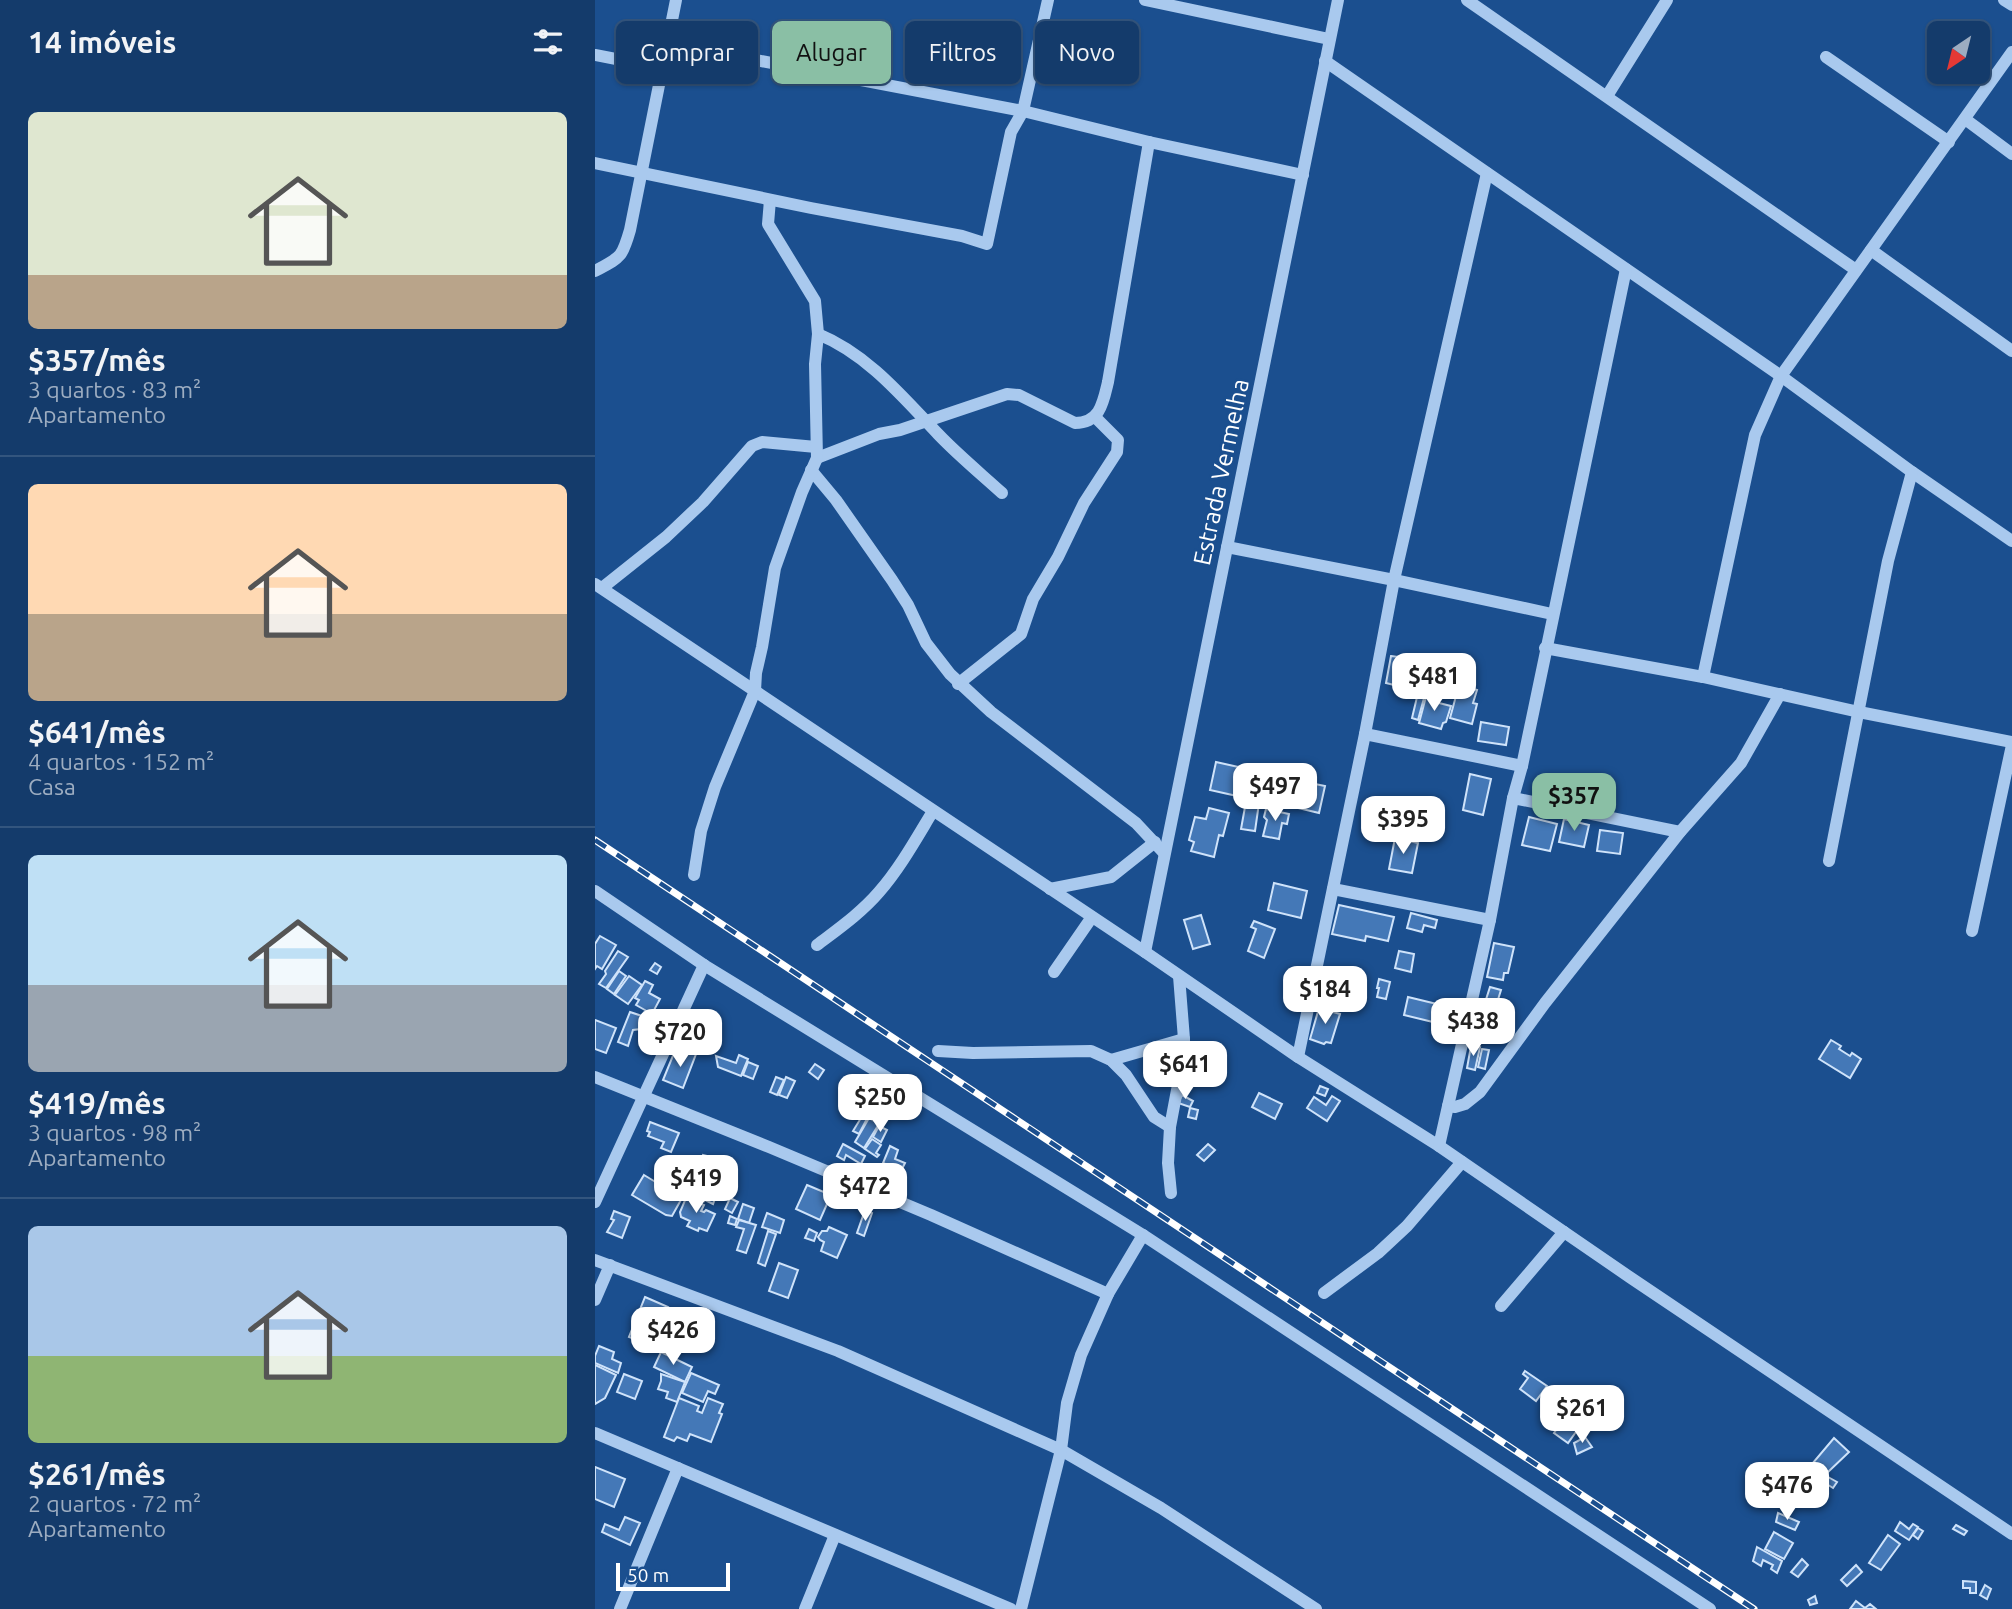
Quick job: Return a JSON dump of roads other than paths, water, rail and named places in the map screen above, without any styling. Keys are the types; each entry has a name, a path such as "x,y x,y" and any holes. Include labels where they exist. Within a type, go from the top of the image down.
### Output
{"street":[{"path":"672,21 676,0"},
{"path":"595,163 770,200 963,236 986,244 1011,132 1023,111 1048,0"},
{"path":"1145,0 1329,39"},
{"name":"Estrada Vermelha","path":"1145,952 1338,0"},
{"path":"1607,96 1667,0"},
{"path":"2004,0 2012,5"},
{"path":"1471,1 1856,270"},
{"path":"1703,677 1755,435 1781,376 2012,52"},
{"path":"595,54 616,58"},
{"path":"1826,57 1949,142"},
{"path":"758,60 1023,111 1149,142 1303,175"},
{"path":"1325,61 1781,376 2012,541"},
{"path":"595,271 619,258 624,251 659,84"},
{"path":"1965,119 2012,154"},
{"path":"1149,142 1108,382 1100,412 1095,417 1083,423 1075,423 1019,395 1007,394 815,458 762,442 746,451 703,502 676,528 598,586 1298,1057 1439,1146 2012,1534"},
{"path":"1298,1057 1394,580 1487,173"},
{"path":"694,875 701,831 715,788 755,691 775,568 815,458 815,364 818,334 815,301 768,224 770,200"},
{"path":"1871,250 2012,351"},
{"path":"1439,1146 1490,920 1513,798 1522,766 1626,269"},
{"path":"818,334 838,342 887,381 939,436 1002,493"},
{"path":"958,684 1021,634 1034,599 1084,503 1117,452 1118,440 1095,417"},
{"path":"815,458 848,516 908,605 926,643 958,684 1136,824 1164,853"},
{"path":"1829,861 1888,561 1912,472"},
{"path":"1227,547 1552,614"},
{"path":"1545,648 1703,677 2012,744 1972,931"},
{"path":"1448,1106 1465,1104 1480,1092 1545,1003 1680,832 1741,763 1780,694"},
{"path":"1365,734 1522,766"},
{"path":"1513,798 1680,832"},
{"path":"817,945 877,895 900,866 933,811"},
{"path":"1050,889 1111,877 1155,842"},
{"path":"1333,889 1490,920"},
{"path":"595,891 704,965 1143,1235 1710,1609"},
{"path":"1054,972 1092,917"},
{"path":"595,1202 704,965"},
{"path":"1171,1193 1168,1163 1170,1127 1184,1052 1179,976"},
{"path":"1111,1060 1184,1039"},
{"path":"938,1051 1091,1051 1111,1060 1126,1075 1154,1117 1170,1127"},
{"path":"595,1077 931,1215 1108,1294"},
{"path":"1324,1293 1407,1226 1462,1162"},
{"path":"1501,1306 1564,1232"},
{"path":"1021,1609 1061,1450 1067,1403 1081,1355 1108,1294 1143,1235"},
{"path":"595,1260 838,1352 1061,1450 1161,1508 1316,1609"},
{"path":"595,1300 610,1265"},
{"path":"595,1433 1011,1609"},
{"path":"620,1609 678,1468"},
{"path":"805,1609 835,1535"}],"railway":[{"path":"595,840 1754,1609"}]}
